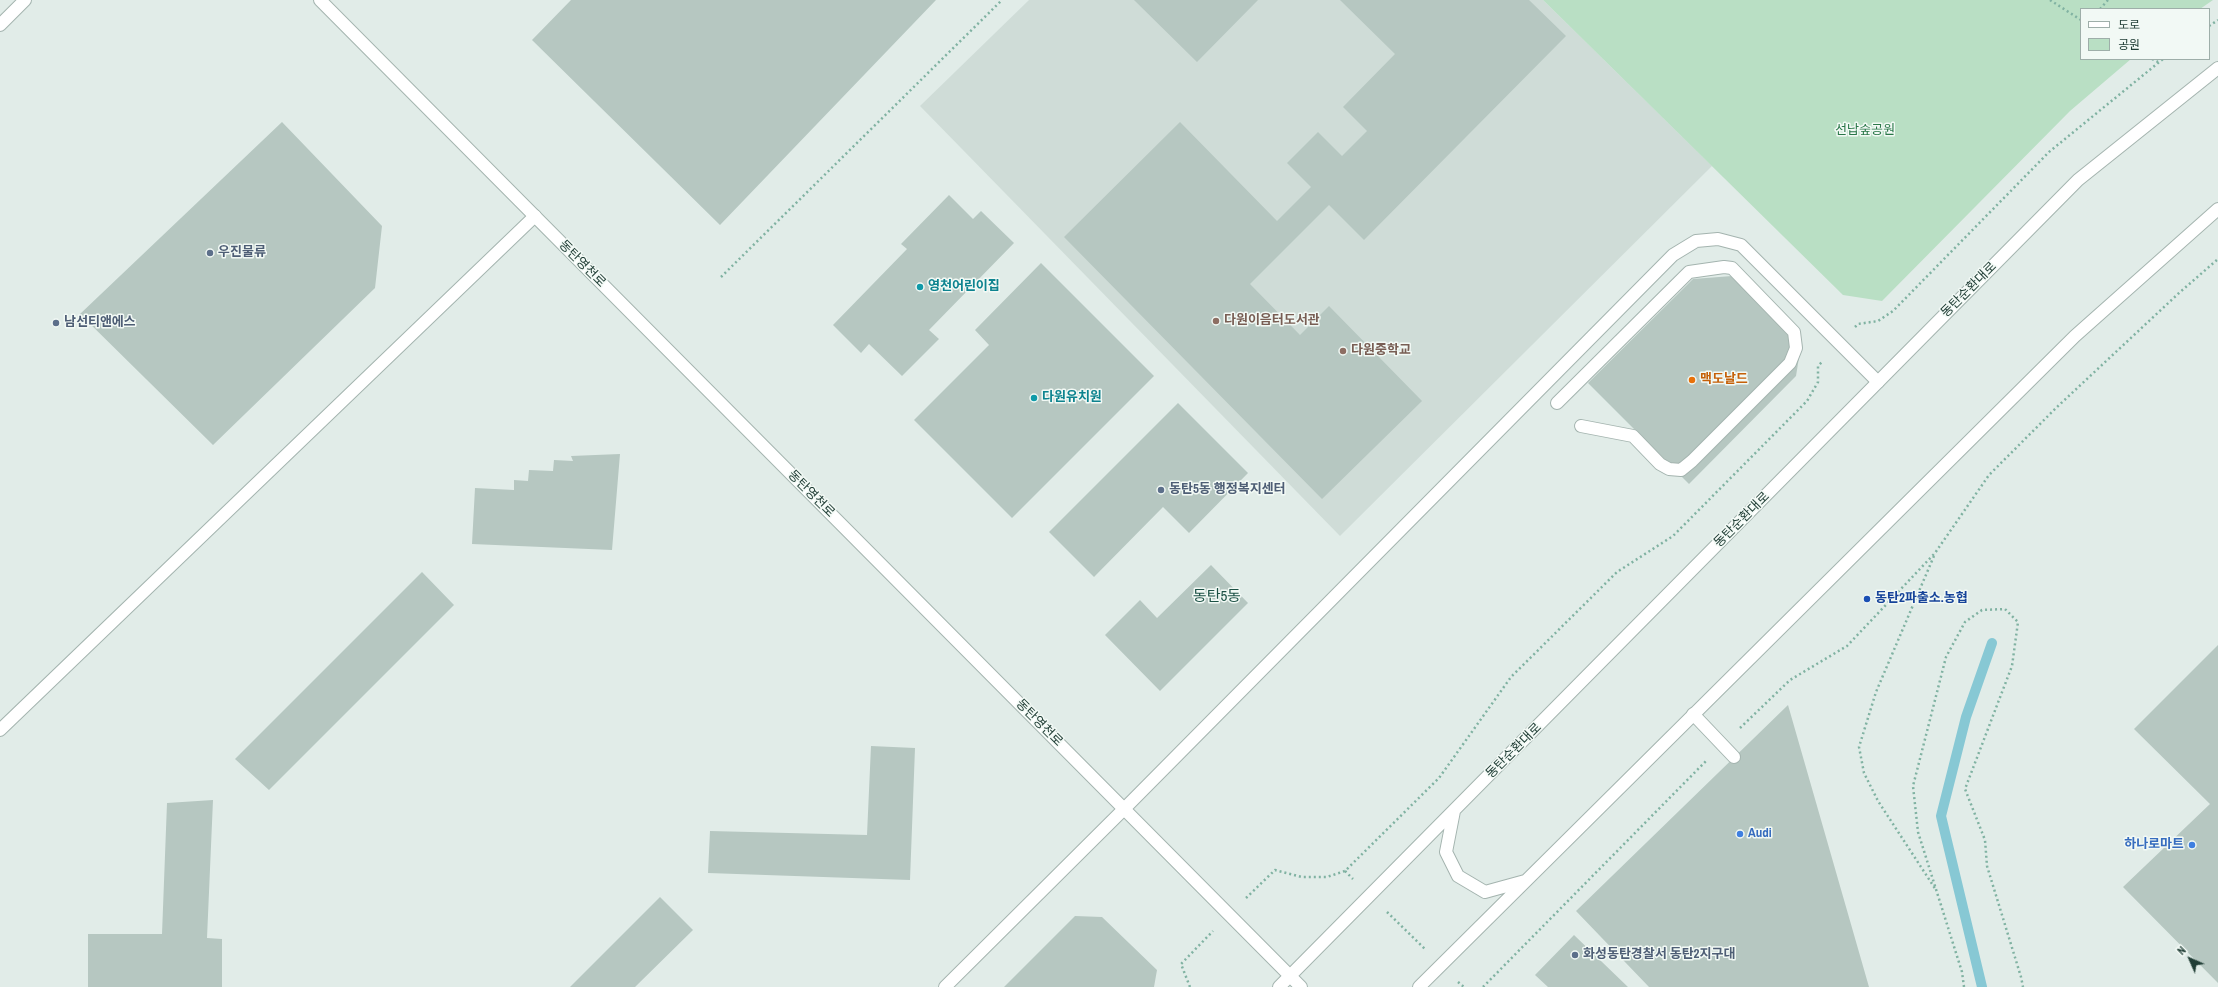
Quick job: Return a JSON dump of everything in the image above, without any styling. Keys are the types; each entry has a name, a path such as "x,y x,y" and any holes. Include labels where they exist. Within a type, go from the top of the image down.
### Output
{"street":[{"path":"0,25 24,0"},
{"name":"동탄영천로","path":"320,0 1301,987"},
{"name":"동탄순환대로","path":"1278,987 2078,180 2218,68"},
{"path":"1419,987 2075,336 2218,209"},
{"path":"0,730 535,216"},
{"path":"945,987 1124,809 1673,255 1696,241 1718,239 1741,245 1878,382"},
{"path":"1557,402 1689,272 1724,266 1732,268 1794,332 1796,348 1790,363 1692,461 1681,470 1669,469 1660,464 1633,436 1581,426"},
{"path":"1693,714 1734,757"},
{"path":"1454,811 1446,852 1458,876 1485,892 1527,880"}],"path":[{"path":"721,277 1002,0"},
{"path":"2050,0 2080,19"},
{"path":"2101,8 2108,0"},
{"path":"2154,60 2158,62"},
{"path":"1858,324 1878,321 1893,311 2049,152 2161,60"},
{"path":"1483,987 1723,745 1790,680 1847,646 1935,553 1989,475 2057,407 2179,293 2218,259"},
{"path":"1274,870 1302,877 1327,877 1345,871 1440,778 1511,677 1617,572 1673,536 1807,400 1818,382 1818,366"},
{"path":"1935,553 1876,692 1859,747 1864,773 1878,801 1938,893"},
{"path":"1964,987 1962,972 1918,832 1913,786 1946,657 1965,622 1982,610 2005,609 2018,622 2012,666 1965,789 1985,840 1987,866 2023,987"},
{"path":"1345,871 1464,987"},
{"path":"1181,964 1190,987"}],"shaded area":[{"name":"다원중학교","path":"1029,0 1543,0 1712,166 1340,536 920,106"}],"green space":[{"name":"선납숲공원","path":"1543,0 2213,0 2201,8 2080,8 2080,60 2130,60 2070,111 1882,301 1843,295"}],"building":[{"path":"571,0 936,0 720,225 532,40"},
{"path":"1134,0 1258,0 1197,62"},
{"name":"다원이음터도서관","path":"1340,0 1529,0 1566,36 1364,240 1329,205 1250,284 1300,335 1329,306 1422,401 1322,499 1064,237 1180,122 1277,221 1311,187 1287,163 1318,132 1342,156 1367,131 1343,107 1395,54"},
{"path":"282,122 382,226 375,288 213,445 80,314"},
{"name":"영천어린이집","path":"949,195 973,219 981,211 1014,243 929,330 939,339 902,376 869,344 861,353 833,325 907,249 901,244"},
{"name":"다원유치원","path":"1041,263 1154,376 1012,518 914,420 989,345 975,330"},
{"name":"맥도날드","path":"1732,276 1801,345 1796,376 1689,484 1588,383 1693,279"},
{"name":"동탄5동 행정복지센터","path":"1178,403 1248,473 1189,533 1163,507 1094,577 1049,532"},
{"path":"620,454 612,550 472,544 475,488 514,490 514,480 528,481 529,470 553,471 554,460 573,461 571,456"},
{"path":"1211,565 1248,603 1160,691 1105,635 1140,600 1157,618"},
{"path":"422,572 454,605 269,790 235,759"},
{"name":"하나로마트","path":"2218,645 2218,983 2123,887 2210,804 2134,729"},
{"name":"Audi","path":"1788,705 1869,987 1649,987 1576,911"},
{"path":"871,746 915,748 910,880 708,873 710,831 867,835"},
{"path":"213,800 207,938 222,939 222,987 88,987 88,934 162,934 167,803"},
{"path":"660,897 693,930 635,987 570,987"},
{"path":"1075,916 1102,917 1157,970 1154,987 1004,987"},
{"name":"화성동탄경찰서 동탄2지구대","path":"1574,935 1628,987 1548,987 1535,975"}],"waterway":[{"path":"1982,987 1941,816 1966,717 1992,643"}],"place":[{"name":"우진물류","path":"210,253"},
{"name":"영천어린이집","path":"920,287"},
{"name":"다원이음터도서관","path":"1216,321"},
{"name":"남선티앤에스","path":"56,323"},
{"name":"다원중학교","path":"1343,351"},
{"name":"맥도날드","path":"1692,380"},
{"name":"다원유치원","path":"1034,398"},
{"name":"동탄5동 행정복지센터","path":"1161,490"},
{"name":"동탄2파출소.농협","path":"1867,599"},
{"name":"Audi","path":"1740,834"},
{"name":"하나로마트","path":"2192,845"},
{"name":"화성동탄경찰서 동탄2지구대","path":"1575,955"}],"district":[{"name":"동탄5동","path":"1217,597"}]}
